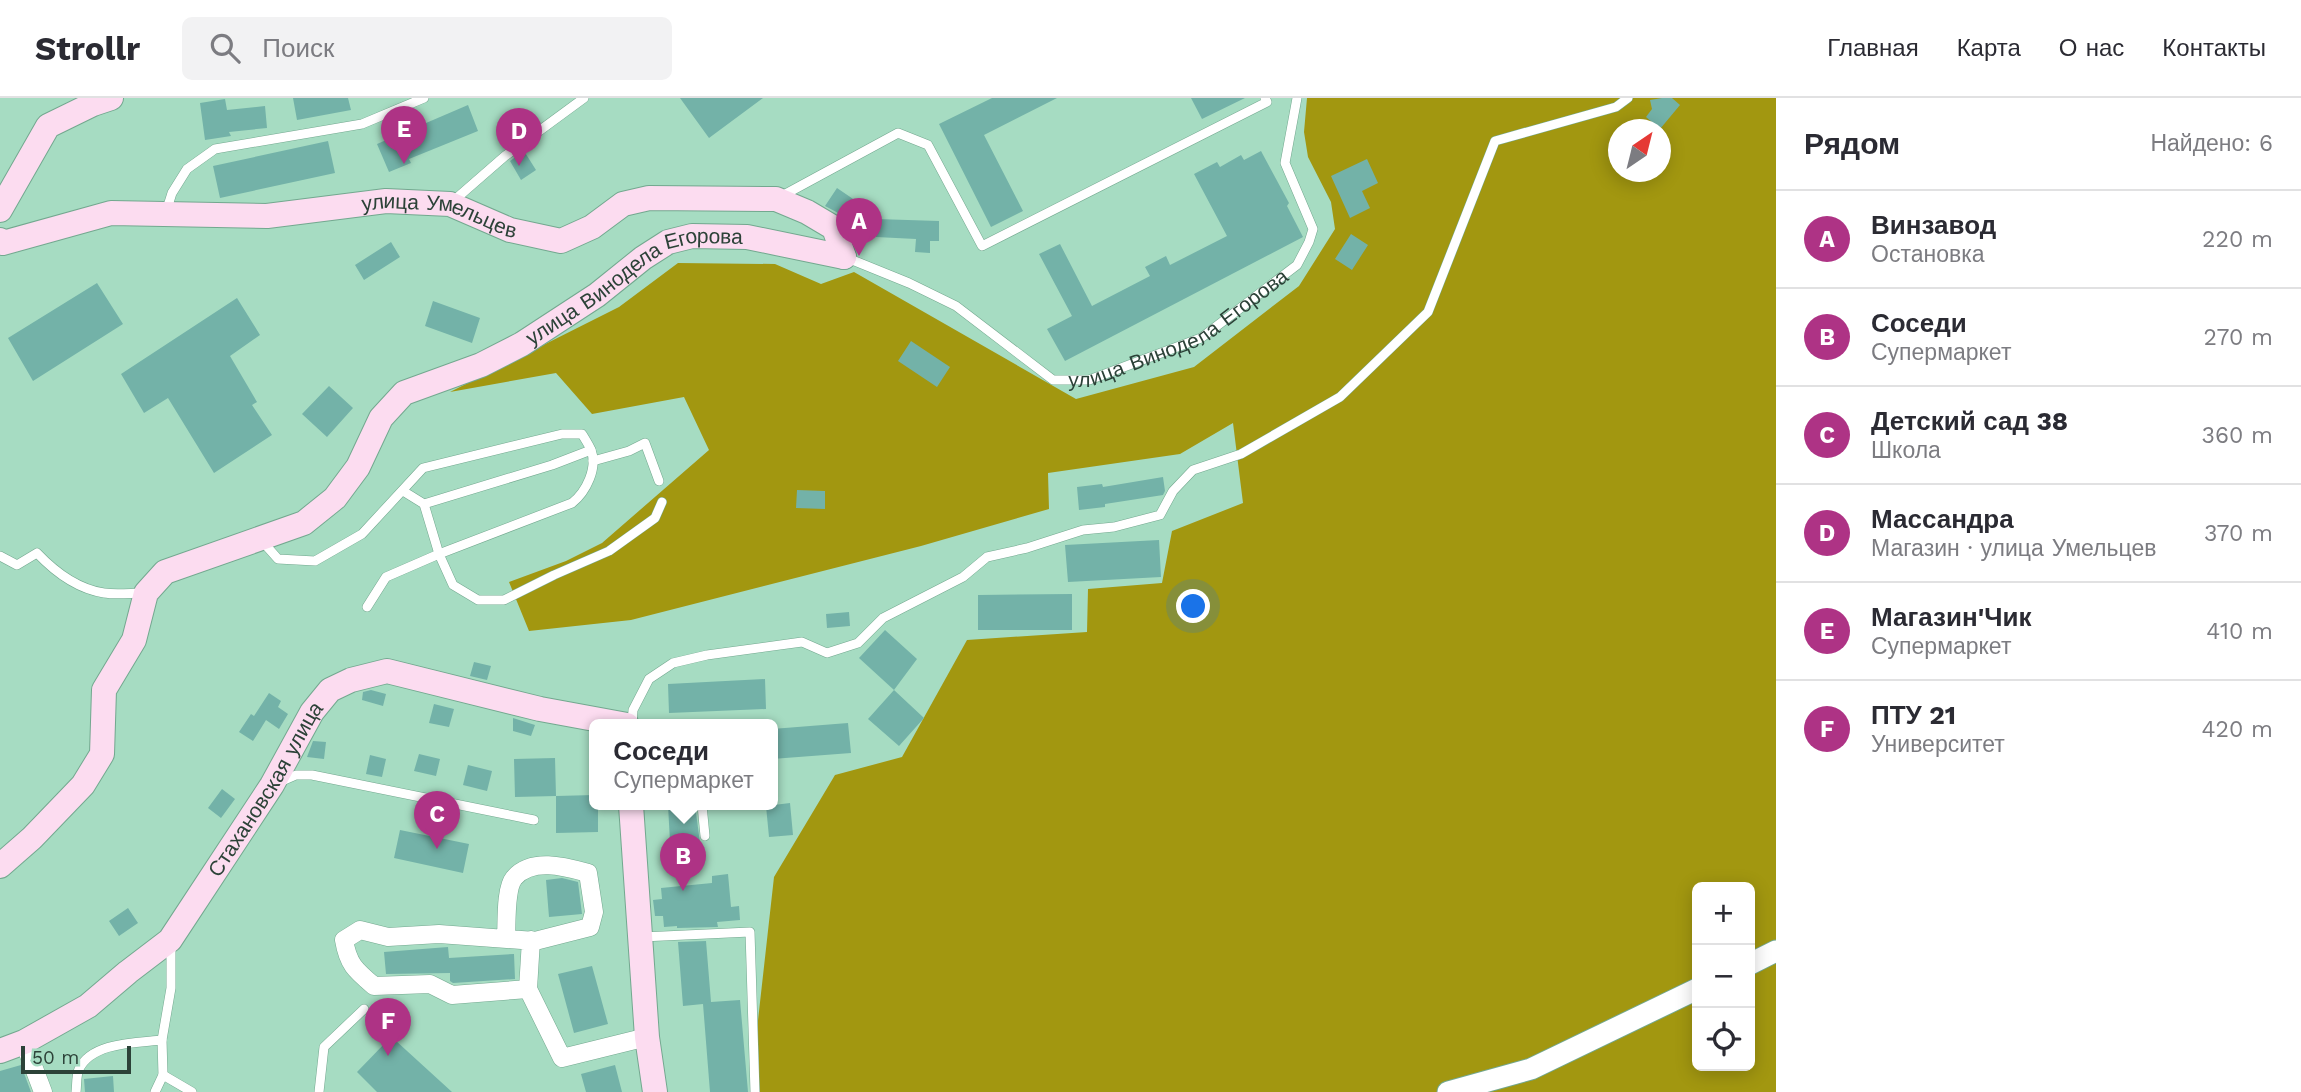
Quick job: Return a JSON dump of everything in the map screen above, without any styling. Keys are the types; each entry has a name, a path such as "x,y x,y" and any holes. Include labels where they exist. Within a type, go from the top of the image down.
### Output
{"main road":[{"path":"0,210 48,126 111,98"},
{"name":"улица Умельцев","path":"0,240 3,243 111,213 267,216 386,201 450,204 510,230 561,241 592,227 623,204 649,198 776,200 807,212 834,228 844,257"},
{"name":"улица Винодела Егорова","path":"146,593 165,572 304,523 335,498 358,467 381,418 404,393 481,365 522,344 597,295 643,258 668,243 692,236 747,237 844,257"},
{"path":"0,866 32,838 83,785 102,754 104,690 134,640 146,593"},
{"name":"Стахановская улица","path":"0,1051 24,1042 88,1006 170,940 272,785 312,712 330,690 351,680 387,671 540,709 596,719"},
{"path":"631,810 647,1037 655,1092"}],"street":[{"path":"506,937 509,892 514,878 542,865 565,866 588,873 594,912 590,927 575,933 531,940 439,934 388,937 360,930 344,940 347,957 355,970 373,986 430,984 452,995 528,989"},
{"path":"531,940 528,989 562,1058 647,1037"},
{"path":"1755,962 1776,951"},
{"path":"1448,1092 1531,1069 1692,991"},
{"path":"24,1042 43,1092"}],"lane":[{"path":"165,214 172,193 187,169 215,149 362,124 424,98"},
{"path":"450,204 505,156 584,98"},
{"path":"776,200 898,133 928,145 982,246 1267,102 1265,98"},
{"name":"улица Винодела Егорова","path":"844,257 909,283 956,306 1053,380 1089,380 1200,338 1297,265 1310,242 1313,229 1284,163 1297,98"},
{"path":"631,719 649,679 673,663 707,655 802,642 827,653 858,643 883,618 963,577 987,557 1027,548 1083,530 1114,527 1160,515 1173,491 1193,470 1241,454 1340,397 1428,312 1495,141 1616,107 1628,98"},
{"path":"261,540 278,559 315,561 362,534 423,468 562,434 582,434 591,450 593,461 584,494 572,503 439,554 386,578 367,607"},
{"path":"593,461 629,451 645,443 659,481"},
{"path":"425,504 552,465 591,450"},
{"path":"402,491 425,504 439,554 453,585 478,600 505,600 609,551 655,518 662,502"},
{"path":"0,556 17,565 37,553 48,565 72,582 104,593 146,593"},
{"path":"272,785 296,775 312,775 534,820"},
{"path":"702,810 705,836"},
{"path":"640,937 750,932 755,1092"},
{"path":"155,1092 163,1076 162,1040 171,988 170,940"},
{"path":"319,1092 324,1047 364,1009"},
{"path":"76,1092 78,1071 88,1056 113,1046 162,1040"},
{"path":"163,1076 192,1092"}],"shaded area":[{"path":"1307,98 1776,98 1776,1092 750,1092 774,877 835,775 902,757 967,640 1087,632 1088,589 1162,583 1172,531 1243,503 1233,423 1180,454 1048,473 1049,509 921,546 631,620 529,631 509,582 566,561 602,543 709,450 684,397 592,414 556,373 450,392 619,307 678,263 775,264 821,284 854,272 1076,399 1194,367 1299,286 1335,229 1331,202 1308,157 1304,132"}],"building":[{"path":"293,98 348,98 351,110 297,120"},
{"path":"680,98 763,98 709,138"},
{"path":"992,98 1057,98 984,135 1023,211 991,227 939,124"},
{"path":"1191,98 1245,98 1202,119"},
{"path":"1672,98 1680,105 1668,119 1648,119 1646,117 1652,109 1650,100"},
{"path":"225,99 227,110 265,106 267,128 229,132 231,136 205,140 200,103"},
{"path":"468,105 478,131 409,159 411,163 389,172 377,144"},
{"path":"328,141 335,173 220,198 213,166"},
{"path":"524,151 536,170 521,180 510,161"},
{"path":"1261,151 1289,203 1287,206 1303,237 1065,361 1047,329 1072,316 1039,254 1060,244 1092,306 1150,276 1145,267 1166,256 1170,265 1227,236 1194,174 1217,162 1220,167 1241,155 1244,160"},
{"path":"1367,159 1378,183 1362,191 1370,208 1350,218 1331,176"},
{"path":"837,188 859,203 847,221 842,215 825,206"},
{"path":"876,219 939,221 939,241 930,241 930,253 915,252 916,239 876,237"},
{"path":"1351,234 1368,245 1352,270 1335,259"},
{"path":"391,242 400,257 364,280 355,265"},
{"path":"97,283 123,324 33,381 8,338"},
{"path":"237,298 260,335 230,356 257,402 252,405 272,435 214,473 168,398 144,413 121,374"},
{"path":"433,301 480,318 472,343 425,326"},
{"path":"911,341 950,367 937,387 898,361"},
{"path":"329,386 353,408 327,437 302,414"},
{"path":"1163,477 1163,495 1079,510 1077,487 1102,484 1103,487"},
{"path":"797,490 825,491 825,509 796,508"},
{"path":"1159,540 1161,577 1068,582 1065,545"},
{"path":"1072,594 1072,630 978,630 978,595"},
{"path":"849,612 850,626 827,628 826,614"},
{"path":"885,630 917,659 894,690 859,658"},
{"path":"474,662 491,666 487,680 470,676"},
{"path":"765,679 766,709 669,713 668,684"},
{"path":"371,690 386,694 383,706 362,700 363,692"},
{"path":"894,690 924,718 899,746 868,719"},
{"path":"269,693 281,701 278,707 288,714 279,729 266,720 253,741 239,732 251,714 254,716"},
{"path":"434,704 454,709 449,727 429,723"},
{"path":"513,718 535,725 531,736 513,731"},
{"path":"848,723 851,753 778,759 778,729"},
{"path":"313,741 326,742 324,759 307,757"},
{"path":"419,754 440,759 436,776 414,771"},
{"path":"370,755 386,759 382,777 366,774"},
{"path":"555,758 556,796 515,797 514,759"},
{"path":"468,765 492,771 487,791 463,785"},
{"path":"222,789 235,799 221,818 208,808"},
{"path":"589,795 589,810 598,810 598,832 556,833 556,796"},
{"path":"790,803 793,835 769,837 766,810 778,810 778,804"},
{"path":"668,810 696,810 702,858 671,860"},
{"path":"400,830 469,844 463,873 394,858"},
{"path":"728,874 731,907 739,906 740,920 717,922 718,927 677,928 664,927 663,916 655,916 653,900 662,899 661,888 712,883 712,876"},
{"path":"562,878 578,882 582,914 549,917 546,880"},
{"path":"128,908 138,923 119,936 109,921"},
{"path":"706,941 711,1002 740,1000 748,1092 710,1092 703,1004 683,1006 678,942"},
{"path":"448,947 449,958 514,954 515,979 453,983 450,981 450,973 386,974 384,952"},
{"path":"592,966 608,1024 574,1033 558,974"},
{"path":"395,1040 452,1092 377,1092 357,1072 387,1041"},
{"path":"21,1065 31,1092 0,1092 0,1071"},
{"path":"615,1065 622,1092 586,1092 581,1074"},
{"path":"113,1076 114,1092 85,1092 84,1079"}],"place":[{"name":"Магазин'Чик","path":"404,164"},
{"name":"Массандра","path":"519,166"},
{"name":"Винзавод","path":"859,256"},
{"name":"Детский сад 38","path":"437,849"},
{"name":"Соседи","path":"683,891"},
{"name":"ПТУ 21","path":"388,1056"}]}
